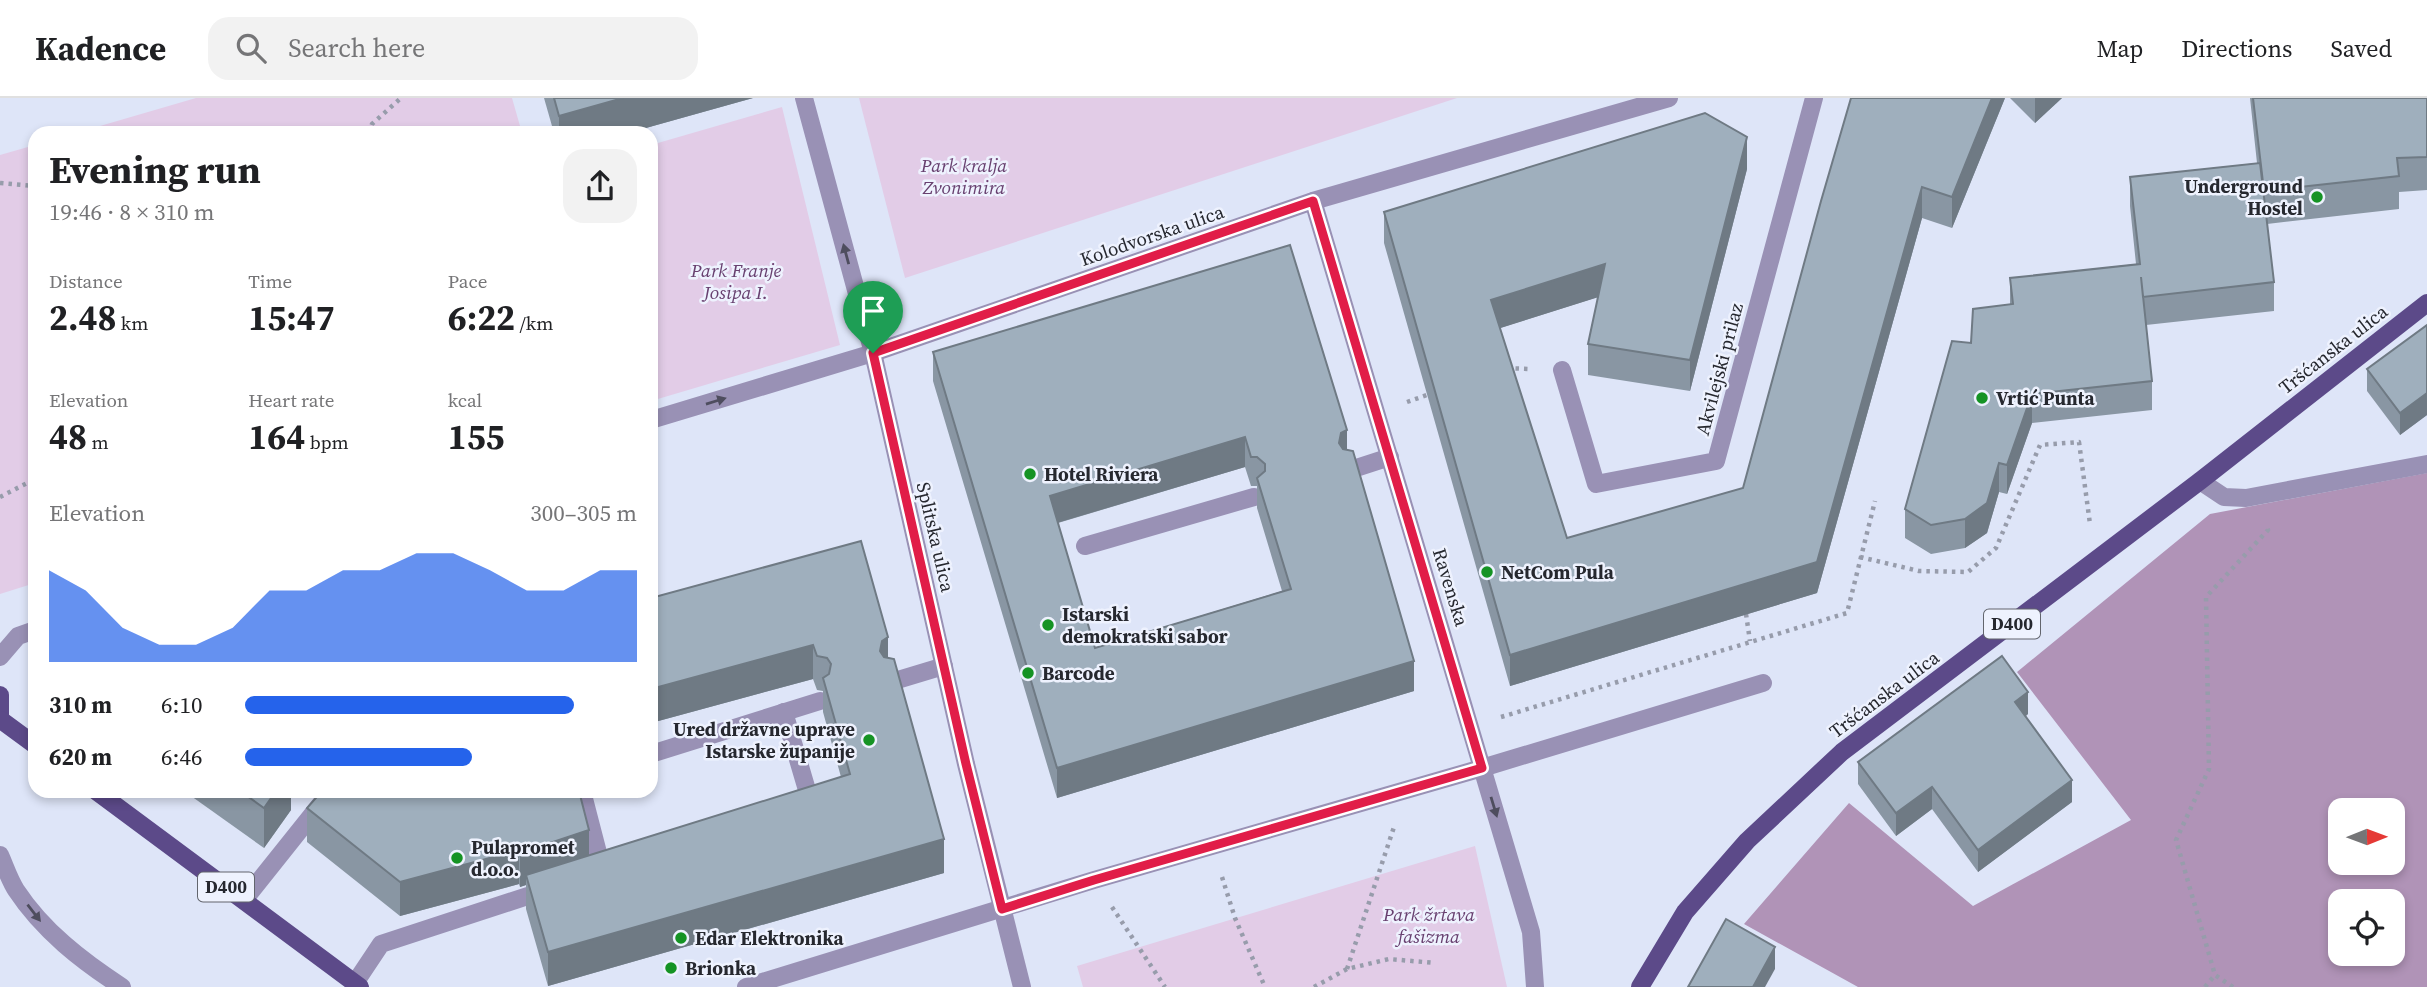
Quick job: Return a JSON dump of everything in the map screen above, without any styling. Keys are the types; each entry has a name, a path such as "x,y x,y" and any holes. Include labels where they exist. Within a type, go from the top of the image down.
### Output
{"main road":[{"name":"Tršćanska ulica","path":"1640,987 1685,912 1756,832 1842,752 2200,481 2427,303"},
{"path":"0,695 1,720 28,740"},
{"name":"D400","path":"106,798 358,985"}],"street":[{"name":"Splitska ulica","path":"804,98 873,353 944,666 1022,987"},
{"name":"Kolodvorska ulica","path":"658,418 873,353 1313,201 1669,98"},
{"name":"Akvilejski prilaz","path":"1562,370 1596,484 1716,461 1814,98"},
{"name":"Ravenska","path":"1313,201 1531,932 1535,987"},
{"path":"1349,470 1390,457"},
{"path":"2200,481 2224,497 2246,498 2427,464"},
{"path":"1085,545 1254,497"},
{"path":"0,657 18,636 28,632"},
{"path":"891,682 944,666"},
{"path":"746,987 1094,880 1482,768 1763,683"},
{"path":"658,752 820,701"},
{"path":"784,712 812,807 799,811"},
{"path":"244,900 325,798"},
{"path":"358,985 381,944 610,870 584,798"},
{"path":"0,855 15,889 44,926 93,968 122,987"}],"path":[{"path":"371,126 401,98"},
{"path":"0,183 28,185"},
{"path":"1860,557 1919,571 1968,572 1996,548 2040,445 2079,442 2095,561"},
{"path":"0,497 28,483"},
{"path":"2233,987 2215,975 2176,840 2209,769 2206,597 2268,530 2255,497"},
{"path":"1470,726 1847,613 1875,501"},
{"path":"1746,614 1750,640"},
{"path":"1347,969 1406,790"},
{"path":"1212,846 1235,918 1265,987"},
{"path":"1094,880 1165,987"},
{"path":"1314,987 1347,969 1389,959 1435,963"},
{"path":"2205,987 2215,975"}],"green space":[{"path":"196,98 512,98 520,126 100,126"},
{"name":"Park kralja Zvonimira","path":"859,98 1457,98 905,278"},
{"name":"Park Franje Josipa I.","path":"782,107 840,345 658,399 658,143"},
{"path":"28,147 28,585 0,594 0,155"},
{"name":"Park žrtava fašizma","path":"1475,846 1507,987 1083,987 1077,966"}],"shaded area":[{"path":"2427,473 2427,987 1858,987 1744,924 1849,803 1973,906 2131,820 2017,672 2210,514"}],"building":[{"path":"554,98 623,98 559,116"},
{"path":"1851,98 1992,98 1952,197 1922,187 1817,562 1510,655 1384,212 1705,113 1747,137 1690,360 1588,344 1605,264 1491,300 1567,538 1743,488"},
{"path":"2253,98 2427,98 2427,157 2397,158 2399,176 2264,191"},
{"path":"2260,163 2274,282 2143,297 2152,381 2032,394 2007,465 1999,463 1987,503 1965,519 1931,525 1905,509 1952,341 1971,343 1973,309 2013,304 2010,278 2140,264 2130,177"},
{"path":"1290,245 1347,430 1341,433 1339,443 1343,449 1353,451 1414,661 1057,768 933,352","holes":["1245,437 1251,457 1257,457 1265,464 1265,471 1257,478 1291,589 1095,648 1050,496"]},
{"path":"2427,325 2427,393 2400,413 2367,369"},
{"path":"861,541 888,637 882,641 880,651 884,657 894,659 944,839 548,952 526,875 850,774 823,678 829,674 831,664 827,658 817,656 813,645 658,687 658,596"},
{"path":"2002,656 2028,692 2015,702 2072,780 1978,850 1932,787 1896,813 1858,762"},
{"path":"250,798 271,798 264,808"},
{"path":"316,798 581,798 589,830 520,853 519,850 400,882 307,808"},
{"path":"1726,919 1775,947 1753,987 1688,987"}],"place":[{"name":"Underground Hostel","path":"2317,197"},
{"name":"Vrtić Punta","path":"1982,398"},
{"name":"Hotel Riviera","path":"1030,474"},
{"name":"NetCom Pula","path":"1487,572"},
{"name":"Istarski demokratski sabor","path":"1048,625"},
{"name":"Barcode","path":"1028,673"},
{"name":"Ured državne uprave Istarske županije","path":"869,740"},
{"name":"Pulapromet d.o.o.","path":"457,858"},
{"name":"Edar Elektronika","path":"681,938"},
{"name":"Brionka","path":"671,968"}],"route":[{"path":"1313,201 1482,768 1002,909 966,764 873,353 1313,201"}]}
